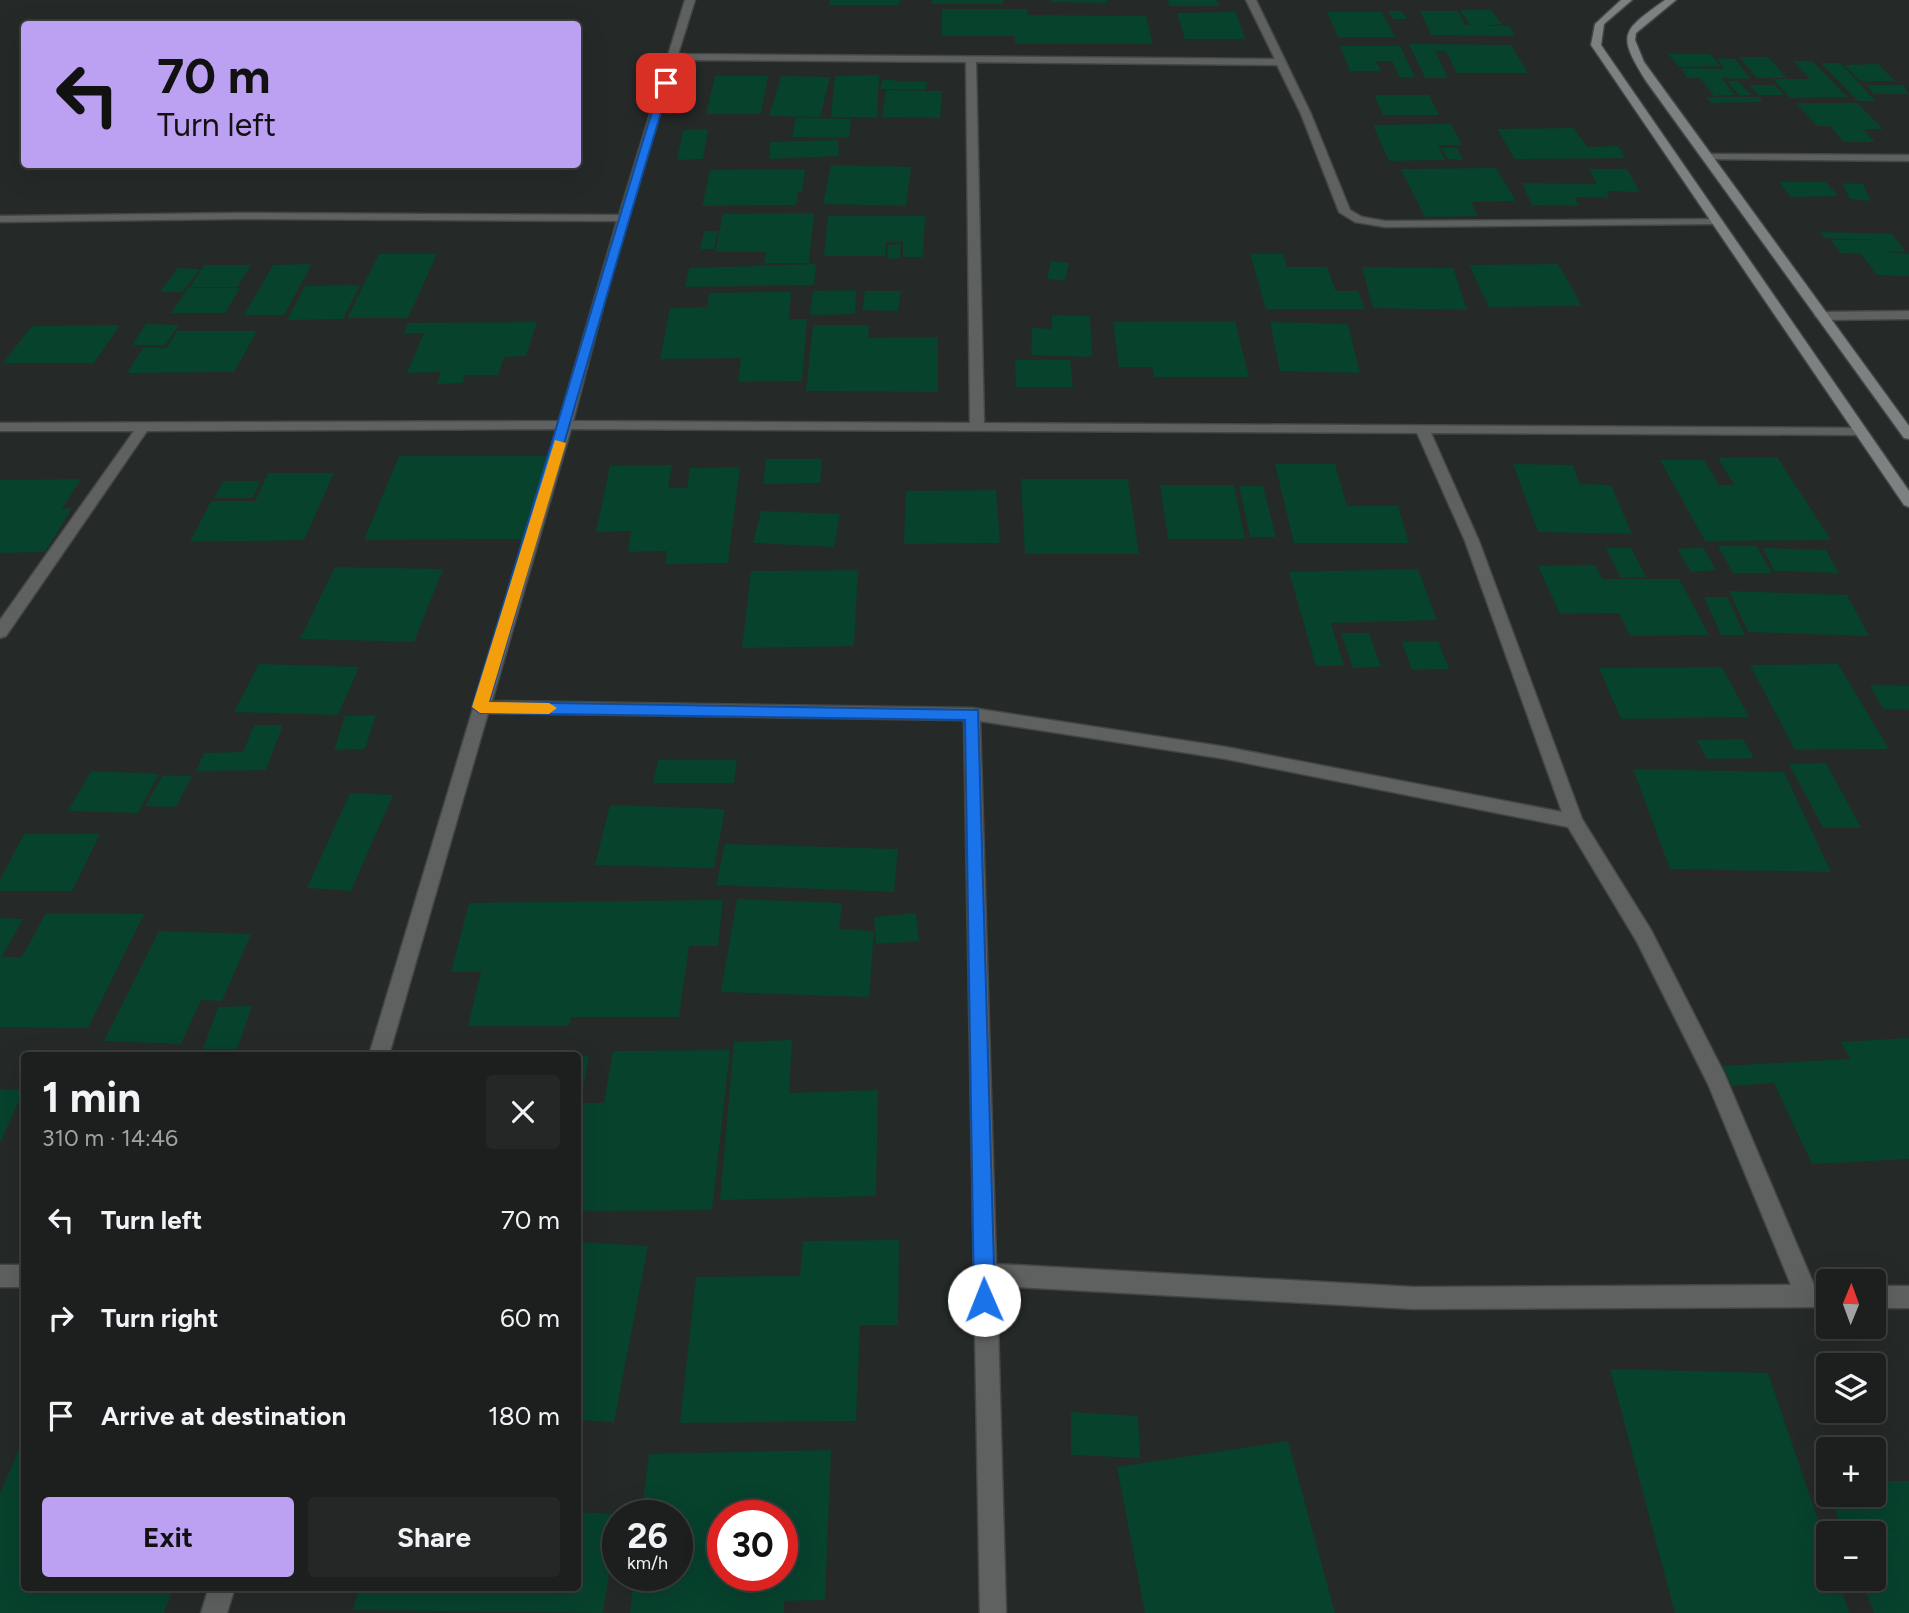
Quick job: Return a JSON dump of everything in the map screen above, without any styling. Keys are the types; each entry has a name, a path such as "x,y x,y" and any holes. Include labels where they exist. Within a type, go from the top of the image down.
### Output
{"street":[{"path":"380,1052 565,425 623,218 690,0"},
{"path":"1251,0 1311,127 1345,212 1359,220 1385,224 1717,221"},
{"path":"1626,0 1598,23 1594,33 1596,45 1909,502"},
{"path":"1671,0 1635,26 1629,35 1629,45 1649,79 1909,435"},
{"path":"674,57 1281,62"},
{"path":"971,61 977,425"},
{"path":"1707,156 1909,158"},
{"path":"0,219 236,216 623,218"},
{"path":"1821,316 1909,316"},
{"path":"0,428 977,425 1860,431"},
{"path":"0,632 143,427"},
{"path":"1422,429 1472,541 1574,821 1644,936 1717,1080 1816,1292"},
{"path":"480,707 972,714 1226,753 1574,821"},
{"path":"972,714 993,1613"},
{"path":"984,1274 1413,1298 1816,1296"},
{"path":"0,1276 21,1276"},
{"path":"1886,1297 1909,1297"},
{"path":"214,1613 221,1591"}],"building":[{"path":"830,0 900,0 899,5 829,5"},
{"path":"932,0 1003,0 1003,4 931,4"},
{"path":"1107,0 1107,3 1051,2"},
{"path":"1168,0 1217,0 1219,6 1169,6"},
{"path":"942,9 1027,9 1028,15 1146,16 1153,44 1015,44 1015,36 942,36"},
{"path":"1460,10 1491,10 1502,24 1483,26 1509,26 1515,36 1431,35 1420,11 1458,11 1465,25 1470,25"},
{"path":"1388,11 1402,11 1407,19 1393,19"},
{"path":"1236,12 1245,39 1185,39 1177,13"},
{"path":"1327,12 1382,12 1395,37 1338,37"},
{"path":"1409,44 1511,45 1528,73 1457,73 1446,51 1435,51 1448,78 1425,78"},
{"path":"1340,46 1400,46 1415,77 1399,77 1392,61 1376,61 1381,71 1350,71"},
{"path":"1668,54 1710,54 1721,66 1679,67"},
{"path":"1739,57 1768,57 1787,78 1757,78"},
{"path":"1717,58 1735,59 1750,79 1721,78 1735,95 1714,96 1700,78 1687,78 1681,68 1724,69"},
{"path":"1793,61 1812,61 1847,97 1790,98 1773,79 1810,79"},
{"path":"1821,63 1840,63 1876,101 1858,101"},
{"path":"1878,64 1895,81 1861,81 1844,65"},
{"path":"879,75 877,117 831,117 835,76"},
{"path":"715,76 768,76 761,114 706,114"},
{"path":"781,76 830,77 820,117 769,116"},
{"path":"883,79 927,82 926,90 880,89"},
{"path":"1727,81 1738,81 1751,95 1739,95"},
{"path":"1749,85 1775,85 1784,95 1759,95"},
{"path":"1866,85 1904,85 1909,94 1874,94"},
{"path":"886,90 942,91 940,118 882,117"},
{"path":"1374,95 1429,95 1439,115 1383,115"},
{"path":"1706,97 1758,97 1763,102 1711,103"},
{"path":"1796,103 1857,103 1883,129 1863,129 1875,142 1844,142 1830,126 1817,126"},
{"path":"796,118 851,119 849,138 792,137"},
{"path":"1451,124 1462,145 1438,145 1445,160 1389,161 1373,125"},
{"path":"1574,128 1587,147 1618,146 1626,158 1515,159 1497,129"},
{"path":"708,129 703,159 677,160 683,130"},
{"path":"838,140 839,156 770,159 770,142"},
{"path":"1442,148 1457,148 1463,160 1447,159"},
{"path":"831,165 911,167 906,206 823,204"},
{"path":"1496,168 1516,201 1471,202 1478,216 1425,217 1401,169"},
{"path":"805,169 802,192 798,192 796,205 702,206 710,170"},
{"path":"1589,169 1627,169 1640,192 1606,191 1610,198 1575,197 1579,206 1532,205 1522,183 1597,184"},
{"path":"1779,182 1826,182 1838,196 1791,197"},
{"path":"1842,183 1863,184 1871,201 1850,199"},
{"path":"814,213 809,263 764,263 766,252 715,252 723,214"},
{"path":"828,216 925,216 923,257 903,257 903,242 886,242 885,256 824,256"},
{"path":"704,231 718,231 714,249 700,249"},
{"path":"1820,232 1892,234 1906,252 1882,251 1909,254 1909,276 1877,275 1861,254 1841,253 1831,240 1873,240 1824,238"},
{"path":"901,244 900,258 887,259 888,245"},
{"path":"379,254 437,254 408,318 347,318"},
{"path":"1250,254 1283,254 1287,267 1327,267 1336,291 1358,291 1365,309 1266,309"},
{"path":"1051,261 1069,263 1065,281 1047,279"},
{"path":"312,264 284,315 244,315 273,265"},
{"path":"816,264 814,285 685,287 689,268"},
{"path":"1558,264 1582,306 1489,307 1469,265"},
{"path":"204,265 251,265 237,287 190,287"},
{"path":"1362,267 1453,268 1467,310 1373,308"},
{"path":"178,268 200,269 182,292 160,292"},
{"path":"360,285 343,319 287,320 305,286"},
{"path":"188,288 240,288 225,313 171,313"},
{"path":"856,290 855,314 810,315 813,291"},
{"path":"865,291 901,291 898,311 862,310"},
{"path":"791,292 789,319 807,319 802,381 738,382 741,358 660,359 670,308 707,307 709,293"},
{"path":"1052,315 1090,316 1092,357 1031,355 1032,328 1052,329"},
{"path":"1235,321 1249,377 1154,377 1152,367 1119,367 1113,322"},
{"path":"537,322 526,356 504,357 498,375 465,375 462,383 437,384 441,372 407,373 424,333 404,333 408,323"},
{"path":"1270,322 1348,324 1360,373 1280,371"},
{"path":"146,324 179,325 165,345 132,345"},
{"path":"120,325 94,363 3,363 32,326"},
{"path":"813,325 869,325 868,338 938,337 938,392 806,391"},
{"path":"177,331 257,331 234,372 127,373 143,348 167,348"},
{"path":"1015,360 1070,360 1073,387 1016,387"},
{"path":"399,456 550,456 525,539 364,540"},
{"path":"1777,457 1831,540 1705,541 1660,460 1704,460 1719,485 1734,485 1718,458"},
{"path":"766,459 822,459 820,483 763,484"},
{"path":"1275,464 1335,464 1347,506 1398,506 1409,543 1294,543"},
{"path":"1513,464 1573,465 1580,484 1611,485 1632,534 1538,532"},
{"path":"672,465 668,488 687,488 690,468 740,467 728,563 665,564 667,551 628,552 631,531 596,532 610,466"},
{"path":"268,473 334,473 304,540 190,542 211,501 255,501"},
{"path":"81,479 62,509 72,508 45,552 0,553 0,480"},
{"path":"1021,479 1128,479 1139,554 1025,554"},
{"path":"223,481 261,481 252,498 214,498"},
{"path":"1160,485 1234,485 1245,539 1168,539"},
{"path":"1239,486 1263,486 1276,537 1250,537"},
{"path":"996,490 1000,543 904,544 906,491"},
{"path":"761,511 840,514 834,547 753,543"},
{"path":"1718,546 1756,546 1772,573 1733,573"},
{"path":"1703,547 1716,570 1691,572 1677,549"},
{"path":"1606,548 1631,548 1646,577 1621,578"},
{"path":"1763,548 1826,550 1839,573 1774,571"},
{"path":"1595,565 1602,579 1679,579 1709,635 1630,636 1619,613 1560,614 1538,566"},
{"path":"335,567 443,569 414,642 300,639"},
{"path":"1418,569 1437,620 1331,623 1344,666 1316,666 1289,572"},
{"path":"858,570 854,646 742,648 751,571"},
{"path":"1729,591 1847,595 1869,636 1748,632"},
{"path":"1704,597 1727,597 1745,635 1721,635"},
{"path":"1341,633 1369,633 1381,667 1353,668"},
{"path":"1438,641 1449,669 1412,670 1402,642"},
{"path":"259,664 359,667 338,715 234,712"},
{"path":"1838,664 1889,749 1795,750 1750,665"},
{"path":"1722,667 1749,717 1621,719 1599,668"},
{"path":"1870,685 1909,686 1909,710 1883,709"},
{"path":"376,715 365,749 334,750 345,716"},
{"path":"254,725 283,725 266,770 196,771 204,753 243,752"},
{"path":"1743,739 1754,758 1707,759 1697,740"},
{"path":"658,760 737,760 734,783 653,783"},
{"path":"1826,763 1861,828 1823,828 1789,764"},
{"path":"1633,769 1784,772 1831,872 1670,869"},
{"path":"91,771 159,774 138,813 68,811"},
{"path":"163,775 192,776 176,807 145,806"},
{"path":"350,793 393,795 351,891 307,888"},
{"path":"610,805 725,809 714,868 595,865"},
{"path":"24,834 100,834 72,891 0,891 0,880"},
{"path":"725,844 898,849 894,892 716,885"},
{"path":"737,899 842,903 839,929 874,931 869,997 721,992"},
{"path":"723,900 718,946 689,946 679,1017 571,1017 569,1026 468,1026 481,972 451,972 469,903"},
{"path":"46,913 144,914 88,1028 0,1027 0,918 23,919 2,957 22,957"},
{"path":"916,913 919,941 876,944 874,917"},
{"path":"159,931 251,934 222,1001 201,1000 181,1044 104,1041"},
{"path":"252,1006 237,1049 203,1049 218,1007"},
{"path":"1909,1038 1909,1159 1812,1164 1774,1083 1732,1086 1723,1066 1850,1059 1841,1042"},
{"path":"792,1040 789,1093 878,1090 876,1196 720,1200 734,1042"},
{"path":"730,1050 712,1210 581,1211 581,1103 604,1103 613,1051"},
{"path":"581,1056 589,1056 581,1103"},
{"path":"0,1089 21,1090 21,1097 0,1143"},
{"path":"899,1240 898,1325 860,1325 856,1421 680,1423 696,1277 800,1276 803,1241"},
{"path":"581,1242 648,1246 614,1422 581,1420"},
{"path":"1610,1369 1768,1373 1818,1521 1816,1521 1816,1591 1842,1591 1849,1613 1675,1613"},
{"path":"1071,1412 1138,1416 1140,1458 1071,1455"},
{"path":"1288,1441 1335,1613 1145,1613 1117,1467"},
{"path":"21,1444 21,1591 172,1591 164,1613 0,1613 0,1494"},
{"path":"831,1450 825,1600 784,1601 784,1613 630,1613 632,1591 693,1591 693,1500 643,1500 649,1454"},
{"path":"1886,1481 1909,1481 1909,1613 1874,1613 1866,1591 1886,1591 1886,1521 1839,1521 1834,1507 1886,1507"},
{"path":"581,1512 602,1513 602,1591 606,1591 603,1613 353,1610 358,1591 581,1591"}],"slow traffic":[{"path":"549,708 480,707 560,443"}],"route":[{"path":"666,83 603,284 565,425 480,707 972,714 984,1300"}]}
